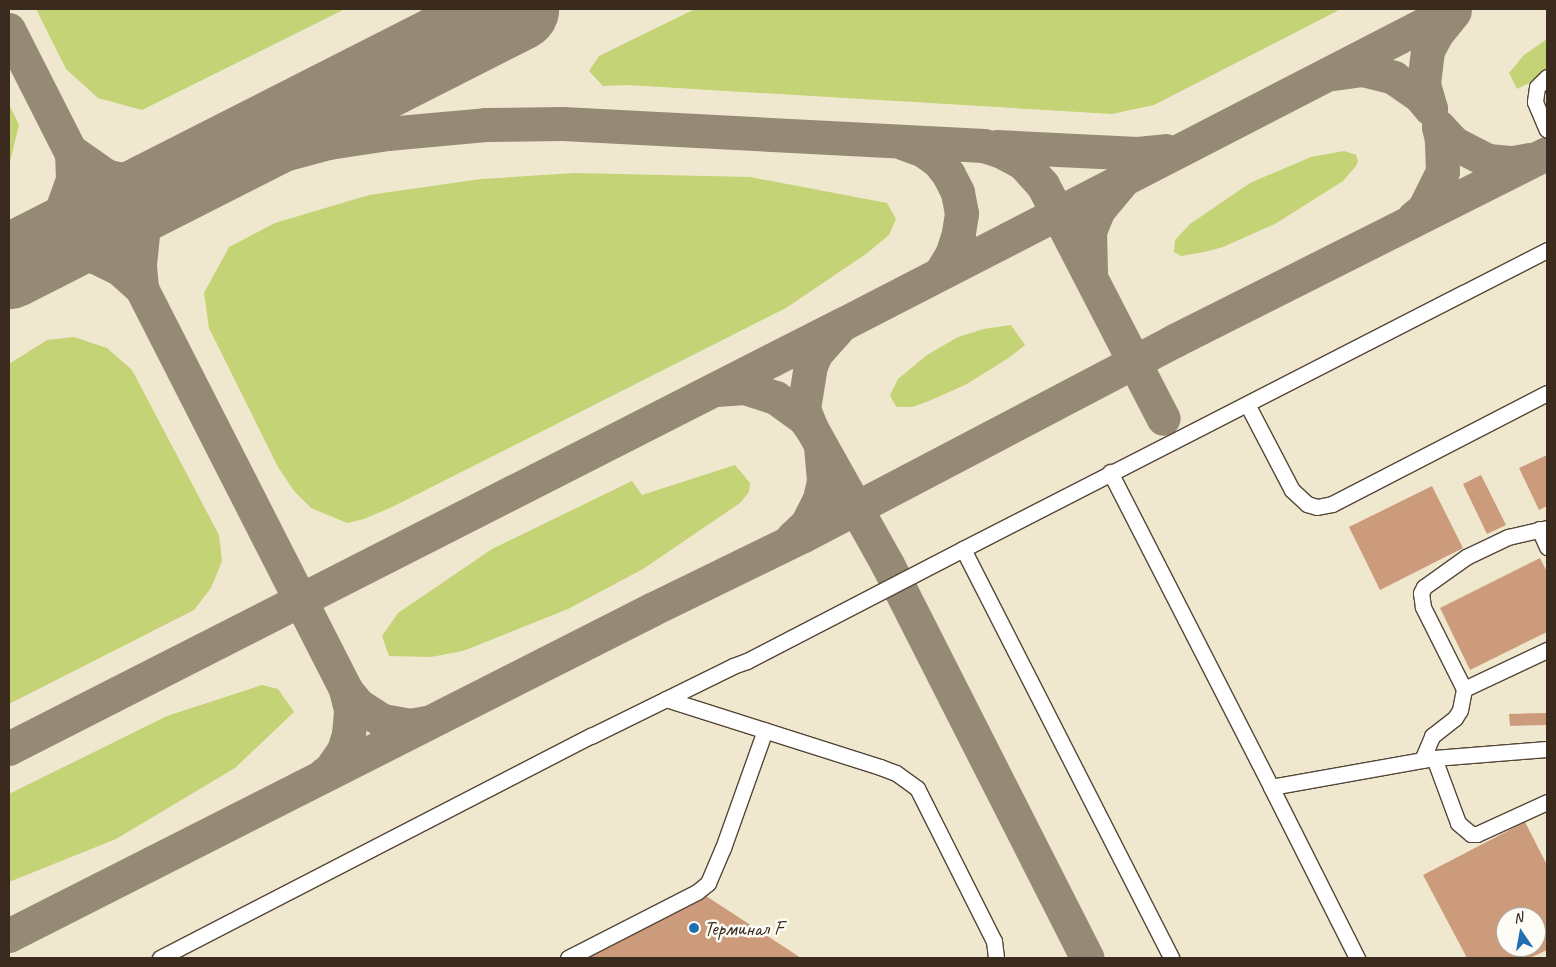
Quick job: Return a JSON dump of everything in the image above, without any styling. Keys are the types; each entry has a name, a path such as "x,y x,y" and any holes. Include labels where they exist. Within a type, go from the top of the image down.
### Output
{"lane":[{"path":"1547,77 1537,87 1534,102 1547,130"},
{"path":"160,958 666,699 747,661 1110,472 1547,250"},
{"path":"1247,404 1292,490 1307,504 1317,507 1332,504 1547,393"},
{"path":"1110,472 1357,958"},
{"path":"1547,547 1543,529 1508,537 1466,557 1424,587 1421,593 1423,607 1464,688 1460,710 1455,718 1432,736 1428,759 1458,823 1471,834 1477,834 1547,802"},
{"path":"963,549 1171,958"},
{"path":"1464,688 1547,650"},
{"path":"666,699 888,770 917,788 994,941 996,958"},
{"path":"568,958 697,892 708,884 723,848 765,730"},
{"path":"1271,786 1428,759 1547,749"}],"green space":[{"path":"36,9 345,9 142,110 98,98 66,69"},
{"path":"695,9 1341,9 1154,105 1112,114 628,85 603,86 589,71 599,56"},
{"path":"1547,39 1547,74 1517,89 1509,73 1524,55"},
{"path":"9,104 19,125 9,166"},
{"path":"1344,151 1356,155 1358,161 1343,181 1275,224 1223,247 1181,256 1174,252 1175,240 1190,224 1250,183 1311,157"},
{"path":"575,173 750,177 887,203 896,219 889,235 866,254 786,308 392,507 364,519 347,523 311,508 294,491 278,467 209,328 204,293 229,247 275,223 369,195 481,179"},
{"path":"1011,325 1025,345 1010,357 967,384 929,401 912,407 897,407 894,403 890,395 898,379 927,355 958,337 984,329"},
{"path":"74,337 107,348 132,370 219,535 222,561 211,588 194,610 9,704 9,364 47,340"},
{"path":"735,465 750,483 749,492 740,503 643,569 568,609 463,651 431,657 389,656 382,636 398,613 492,549 632,481 642,495"},
{"path":"262,685 278,689 294,712 235,768 116,839 9,882 9,794 167,716"}],"building":[{"path":"1547,455 1547,506 1539,510 1519,468"},
{"path":"1481,475 1506,525 1487,534 1463,484"},
{"path":"1432,486 1463,548 1380,590 1349,527"},
{"path":"1540,558 1547,572 1547,632 1470,670 1440,608"},
{"path":"1547,713 1547,725 1510,726 1509,714"},
{"path":"1525,822 1547,865 1547,950 1546,907 1496,907 1496,957 1532,957 1467,958 1423,875"},
{"name":"Терминал F","path":"706,896 801,958 588,958 701,900"}],"taxiway":[{"path":"9,749 844,324 1455,9"},
{"path":"1334,74 1363,70 1394,78 1420,96 1431,109 1424,84 1428,51 1437,34 1455,12"},
{"path":"9,30 81,172"},
{"path":"9,277 48,236 59,219 73,180 72,152 108,177 157,184 228,170 329,143 388,134 486,125 563,124 984,146 1002,152 1023,163 1043,185 1164,419"},
{"path":"1414,218 1424,210 1443,172 1442,141 1439,127 1455,144 1488,161 1513,163 1530,160"},
{"path":"905,144 924,151 939,162 949,175 958,193 962,214 959,234 952,255 941,273"},
{"path":"997,147 1138,154 1166,151"},
{"path":"9,936 652,610 802,537 1175,341 1547,154"},
{"path":"30,256 75,251 95,257 120,269 142,289 140,265 144,225 153,204 179,180"},
{"path":"1091,272 1090,232 1099,210 1122,183"},
{"path":"101,215 142,289 346,690"},
{"path":"812,429 804,409 811,366 816,354 837,331"},
{"path":"716,390 745,388 776,398 804,418 812,429 888,565 1087,958"},
{"path":"793,538 807,525 820,499 824,481 821,448"},
{"path":"325,774 330,771 344,751 349,735 351,710 346,690 358,705 383,721 410,726 427,723"}],"runway":[{"path":"9,267 517,9"}],"place":[{"name":"Терминал F","path":"694,928"}]}
